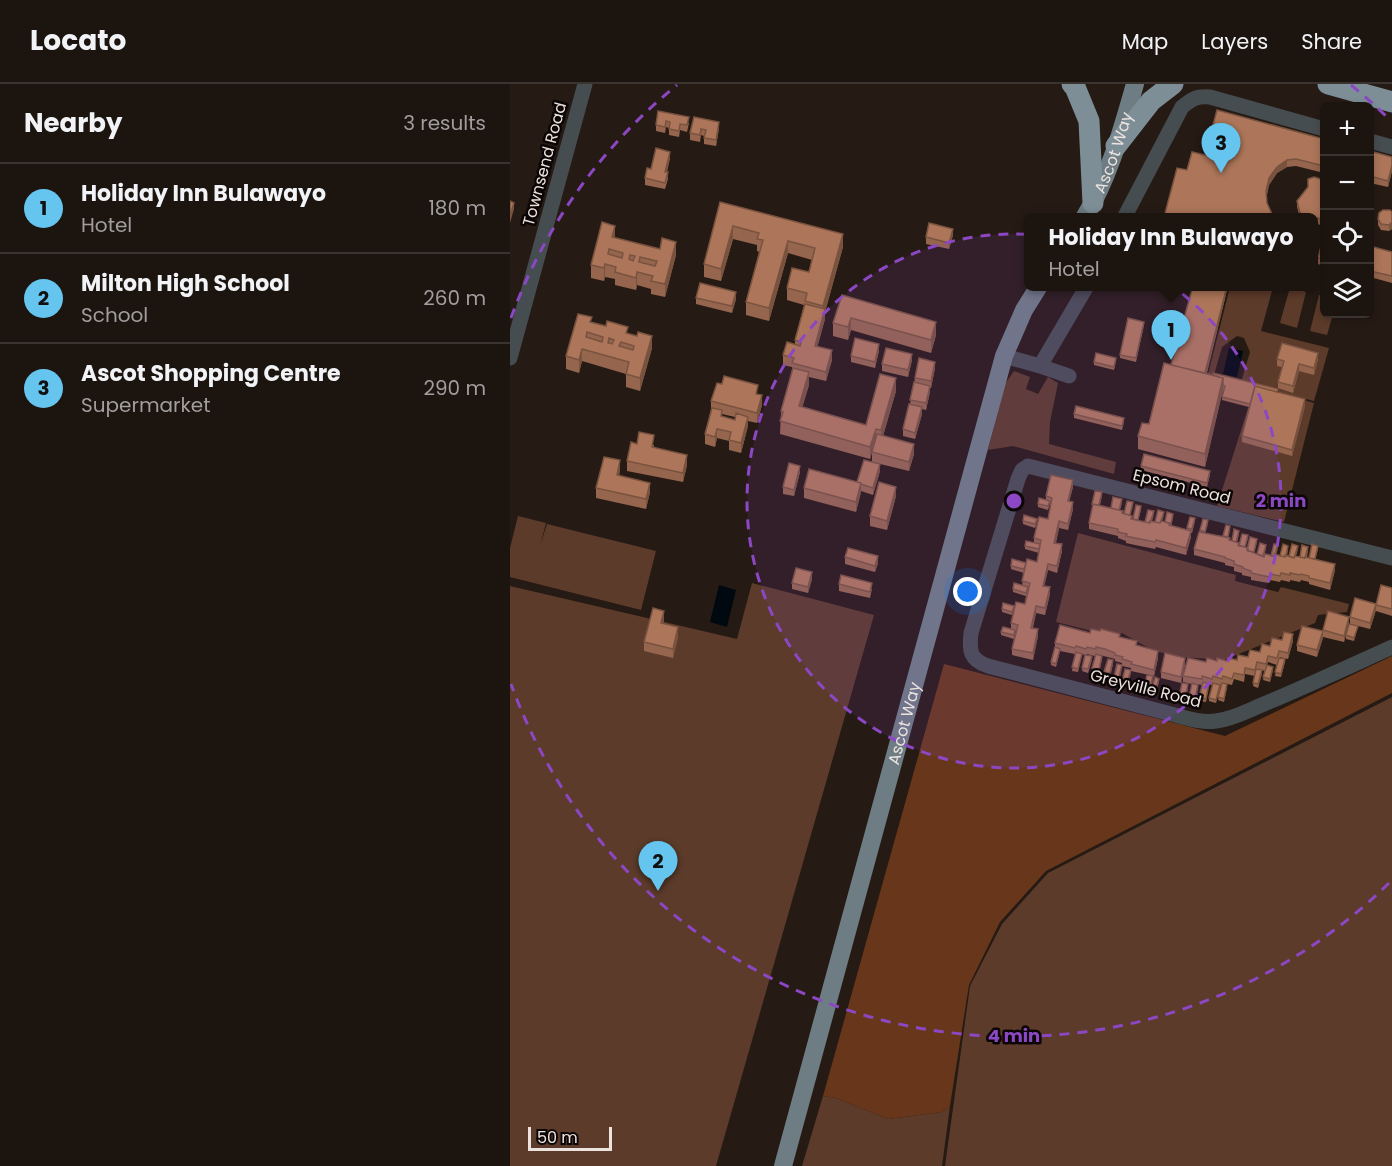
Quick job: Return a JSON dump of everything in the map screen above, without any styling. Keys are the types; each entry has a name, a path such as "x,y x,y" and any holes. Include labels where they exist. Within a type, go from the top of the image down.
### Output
{"highway":[{"path":"1072,84 1089,122 1088,210"},
{"path":"1116,146 1151,101 1173,84"},
{"path":"1328,84 1392,102"}],"main road":[{"name":"Ascot Way","path":"1088,210 1116,146 1135,84"},
{"name":"Ascot Way","path":"783,1166 1004,356 1024,310 1036,291"}],"street":[{"name":"Townsend Road","path":"510,358 585,84"},
{"path":"1127,213 1182,107 1200,96 1320,128"},
{"path":"1374,142 1392,147"},
{"path":"1040,366 1084,291"},
{"path":"1004,356 1069,376"},
{"name":"Epsom Road","path":"988,666 974,659 971,653 971,633 1018,479 1022,470 1028,466 1392,558"},
{"name":"Greyville Road","path":"988,666 1195,720 1220,721 1392,647"}],"shaded area":[{"path":"1229,291 1272,291 1261,331 1329,348 1314,401 1241,382 1250,352 1244,338 1237,336 1222,347 1214,375 1208,374"},
{"path":"1289,291 1306,292 1297,328 1280,323"},
{"path":"1320,295 1320,318 1332,318 1327,335 1310,331"},
{"path":"1229,348 1243,351 1237,377 1223,374"},
{"path":"1014,371 1030,377 1026,389 1038,394 1048,377 1058,383 1050,422 1049,444 1116,462 1114,474 1013,446 988,450 1005,384"},
{"path":"1279,393 1314,403 1284,522 1217,506 1248,408 1258,411"},
{"path":"518,516 546,523 540,546 547,524 656,551 641,610 510,577 510,548"},
{"path":"1078,533 1236,575 1235,581 1278,592 1281,587 1349,604 1347,612 1318,615 1315,623 1224,660 1183,657 1154,651 1122,633 1100,633 1056,622"},
{"path":"752,583 874,615 716,1166 510,1166 510,586 737,639"},
{"path":"719,585 736,590 727,627 710,622"},
{"path":"1392,656 1392,693 1046,871 1000,922 969,985 950,1106 942,1112 888,1119 836,1098 823,1096 944,664 1225,736"},
{"path":"1392,697 1392,1166 945,1166 970,986 1002,924 1048,873"},
{"path":"823,1096 836,1098 888,1119 942,1112 950,1106 942,1166 802,1166"}],"building":[{"path":"1217,110 1320,138 1320,165 1296,159 1287,160 1277,167 1269,178 1266,191 1267,203 1272,213 1165,213 1177,168 1187,170 1192,152 1205,155"},
{"path":"658,111 689,117 687,125 680,124 679,131 669,129 670,122 666,121 665,127 656,125"},
{"path":"694,117 719,122 716,140 704,138 706,130 701,129 700,135 690,133"},
{"path":"656,148 670,152 665,183 645,178 647,168 651,169"},
{"path":"1374,152 1392,157 1388,181 1374,177"},
{"path":"1314,177 1320,179 1320,219 1318,213 1300,213 1297,201 1308,187 1308,179"},
{"path":"510,201 514,203 510,216"},
{"path":"720,202 843,234 823,306 805,301 807,293 787,288 792,268 809,272 815,248 788,241 769,308 746,302 763,240 757,239 759,233 733,226 721,269 704,264"},
{"path":"1383,210 1392,212 1392,222 1389,225 1381,224 1378,219 1379,213"},
{"path":"602,222 615,226 612,237 660,249 662,238 676,242 665,284 651,281 653,276 637,272 636,278 615,272 616,267 605,264 604,268 591,265","holes":["609,249 623,253 622,258 608,254","640,257 657,261 655,266 639,262"]},
{"path":"929,223 953,229 949,243 926,237"},
{"path":"1374,247 1392,252 1392,276 1374,272"},
{"path":"700,283 736,292 732,306 696,298"},
{"path":"1192,291 1226,291 1205,373 1171,365"},
{"path":"842,295 936,322 931,340 851,318 848,327 833,323"},
{"path":"805,304 825,309 815,346 832,350 826,372 792,363 794,358 783,355 787,342 800,346 801,342 795,340"},
{"path":"578,314 592,317 590,322 606,326 607,321 628,327 626,333 637,336 638,332 652,336 640,378 626,374 629,362 582,349 579,360 566,356","holes":["587,332 603,337 602,342 586,337","621,342 634,346 633,350 619,346"]},
{"path":"1128,318 1144,322 1136,358 1120,355"},
{"path":"855,338 879,344 875,362 851,356"},
{"path":"1282,343 1318,353 1314,368 1299,364 1293,386 1278,382 1284,361 1277,359"},
{"path":"886,348 912,354 908,370 882,364"},
{"path":"1096,353 1116,358 1114,367 1094,362"},
{"path":"919,358 935,362 931,381 915,378"},
{"path":"1164,363 1223,378 1205,454 1138,436 1142,423 1149,424"},
{"path":"793,368 809,372 799,406 866,425 880,374 896,378 881,430 876,429 870,447 780,421"},
{"path":"1213,373 1278,389 1277,392 1255,386 1250,404 1222,397 1225,386 1223,386 1223,378"},
{"path":"724,376 758,385 756,394 762,395 757,413 711,401 717,383 722,384"},
{"path":"914,382 930,386 926,403 910,400"},
{"path":"1255,386 1305,399 1292,450 1242,436"},
{"path":"909,404 922,407 915,433 903,429"},
{"path":"1076,406 1124,418 1122,426 1074,414"},
{"path":"712,408 722,410 721,416 735,420 736,413 748,417 741,443 729,440 731,432 717,429 715,437 705,434"},
{"path":"639,432 654,435 652,447 687,455 683,473 627,461 631,442 637,444"},
{"path":"877,434 914,444 909,462 872,452"},
{"path":"1144,454 1210,471 1207,483 1141,466"},
{"path":"604,457 620,460 617,475 650,483 646,499 596,488"},
{"path":"864,460 880,464 873,488 857,482"},
{"path":"789,463 800,466 794,490 783,487"},
{"path":"809,469 861,483 856,502 804,488"},
{"path":"1051,475 1073,480 1068,501 1073,502 1068,524 1059,521 1054,543 1062,544 1057,566 1048,564 1043,586 1050,587 1045,608 1036,606 1031,628 1038,629 1033,653 1012,649 1018,625 1011,623 1016,602 1025,604 1030,583 1022,581 1027,559 1037,562 1041,540 1034,538 1039,517 1048,519 1052,498 1046,496"},
{"path":"879,482 896,487 887,521 870,516"},
{"path":"1095,491 1102,492 1099,505 1092,504"},
{"path":"1113,497 1122,499 1119,510 1111,508"},
{"path":"1039,498 1050,501 1048,506 1038,504"},
{"path":"1127,501 1133,502 1130,515 1124,514"},
{"path":"1093,504 1123,511 1122,513 1132,516 1131,519 1150,523 1150,521 1160,523 1161,521 1191,531 1186,548 1156,540 1155,542 1126,536 1127,534 1118,532 1118,529 1089,523"},
{"path":"1136,505 1141,506 1138,520 1133,519"},
{"path":"1148,510 1154,511 1150,523 1145,522"},
{"path":"1158,510 1164,512 1160,523 1155,522"},
{"path":"1167,512 1173,514 1171,524 1165,522"},
{"path":"1024,515 1037,519 1035,524 1023,521"},
{"path":"1190,517 1195,518 1192,529 1187,528"},
{"path":"1203,519 1208,520 1205,532 1200,530"},
{"path":"1226,525 1230,526 1228,537 1223,536"},
{"path":"1234,529 1239,531 1236,542 1232,541"},
{"path":"1199,532 1230,538 1229,540 1264,557 1265,554 1285,557 1285,555 1335,564 1330,583 1301,574 1281,573 1280,576 1270,574 1269,577 1251,573 1225,557 1194,549"},
{"path":"1242,534 1248,535 1245,547 1239,546"},
{"path":"1250,537 1257,539 1254,552 1248,551 1248,548 1247,550"},
{"path":"1026,541 1040,544 1039,549 1025,546"},
{"path":"1260,543 1266,545 1263,556 1257,554"},
{"path":"1274,544 1278,545 1274,556 1271,556"},
{"path":"1283,544 1288,546 1285,557 1280,556"},
{"path":"1292,544 1298,546 1294,558 1289,556"},
{"path":"1312,544 1318,546 1315,559 1309,558"},
{"path":"1302,545 1308,547 1305,558 1300,557"},
{"path":"848,548 878,556 875,566 845,557"},
{"path":"1012,559 1026,563 1024,569 1011,566"},
{"path":"796,568 812,572 808,587 792,583"},
{"path":"841,575 872,583 870,592 839,584"},
{"path":"1014,583 1028,587 1026,593 1013,589"},
{"path":"1381,585 1392,588 1392,609 1376,605"},
{"path":"1355,598 1376,604 1370,623 1350,617"},
{"path":"1003,603 1014,606 1012,612 1002,609"},
{"path":"653,608 664,611 661,623 678,627 673,649 644,642"},
{"path":"1328,611 1349,617 1344,636 1323,630"},
{"path":"1349,624 1358,626 1354,638 1346,635"},
{"path":"1060,625 1090,633 1091,629 1100,631 1101,629 1120,634 1119,637 1137,641 1136,645 1158,651 1154,670 1131,664 1132,662 1105,649 1087,647 1086,649 1076,646 1075,648 1055,643"},
{"path":"1302,626 1323,631 1317,650 1297,645"},
{"path":"1003,627 1015,630 1014,635 1001,632"},
{"path":"1284,632 1293,634 1288,653 1279,651 1277,658 1268,656 1266,664 1257,662 1255,670 1245,668 1244,675 1234,673 1232,679 1223,676 1222,679 1213,676 1212,679 1202,676 1202,679 1183,676 1188,658 1206,662 1207,658 1217,661 1217,658 1227,661 1228,658 1237,660 1238,655 1248,657 1250,650 1260,652 1262,644 1270,646 1272,638 1282,640"},
{"path":"1055,647 1060,649 1056,664 1051,662"},
{"path":"1076,652 1082,654 1078,669 1072,667"},
{"path":"1165,653 1185,658 1181,677 1161,672"},
{"path":"1096,654 1102,656 1099,670 1092,668"},
{"path":"1085,655 1092,656 1088,669 1082,668"},
{"path":"1279,658 1285,659 1281,674 1275,672"},
{"path":"1108,659 1113,660 1110,673 1104,672"},
{"path":"1117,664 1122,665 1119,678 1114,677"},
{"path":"1267,665 1273,667 1270,679 1263,677"},
{"path":"1125,669 1131,670 1127,683 1122,681"},
{"path":"1256,669 1262,670 1258,684 1253,683"},
{"path":"1147,675 1153,676 1150,688 1144,687"},
{"path":"1155,677 1159,679 1156,689 1152,688"},
{"path":"1203,682 1209,684 1206,699 1199,698"},
{"path":"1182,683 1188,684 1185,698 1179,697"},
{"path":"1192,683 1198,685 1195,699 1189,697"},
{"path":"1213,683 1220,685 1216,700 1209,698"},
{"path":"1222,683 1227,684 1224,699 1218,697"}],"place":[{"name":"Ascot Shopping Centre","path":"1221,173"},
{"name":"Holiday Inn Bulawayo","path":"1171,360"},
{"name":"Milton High School","path":"658,891"}]}
